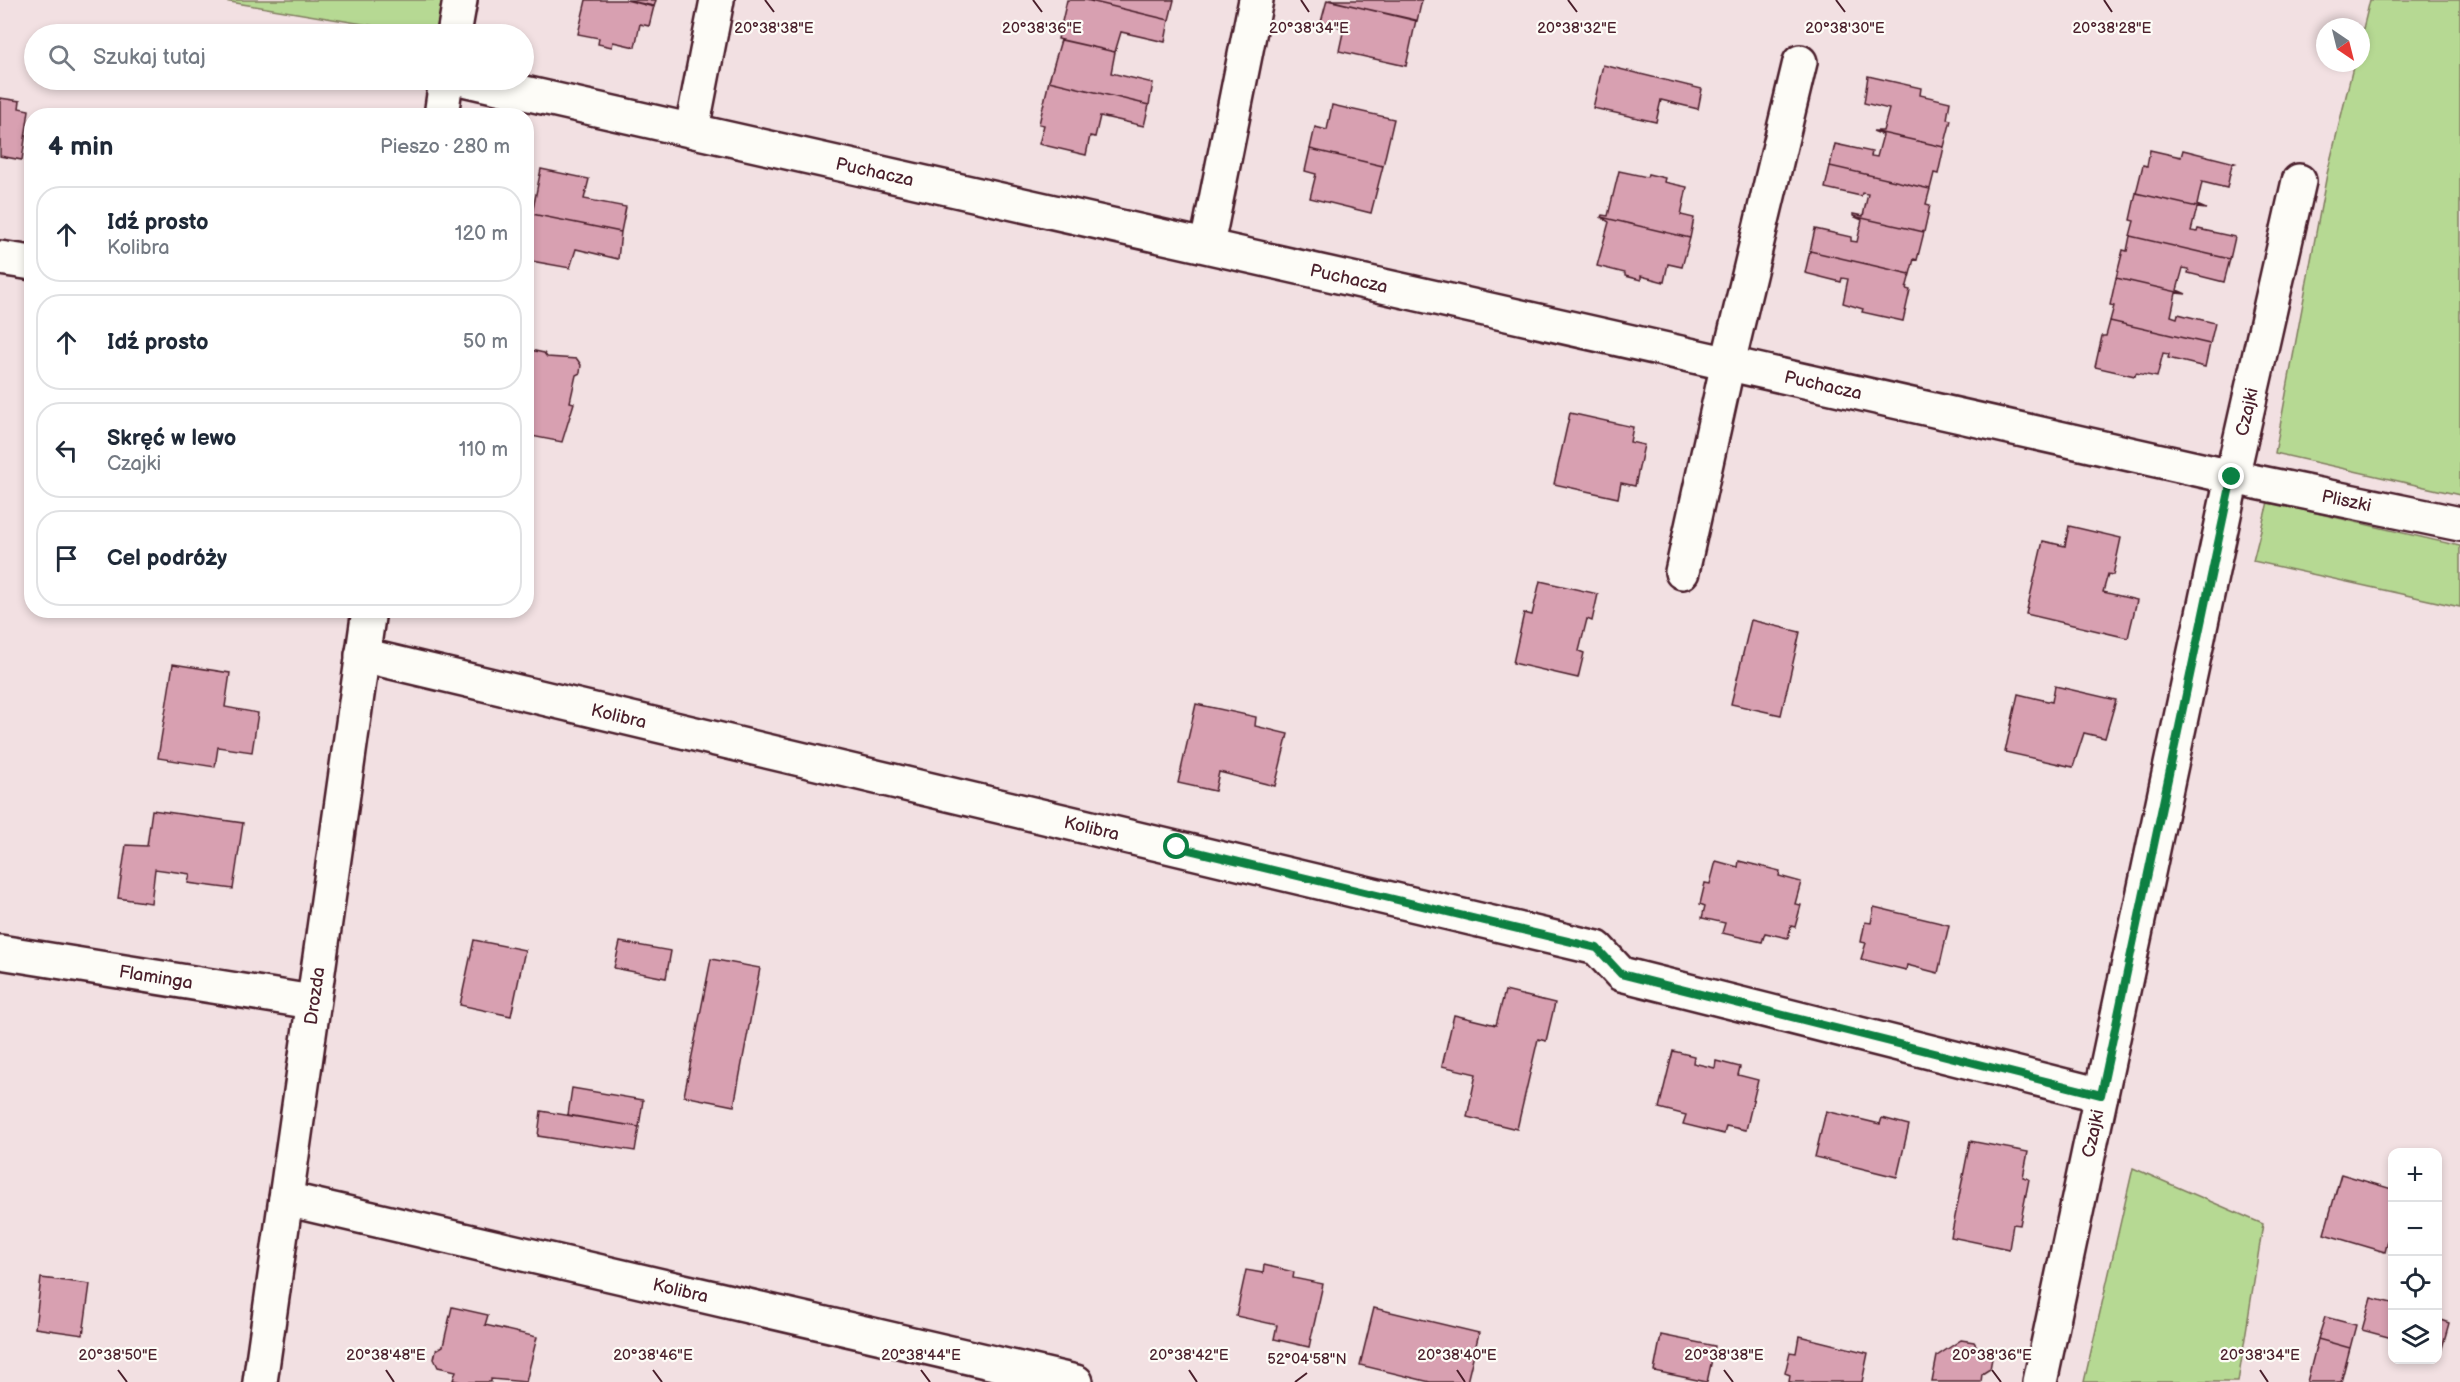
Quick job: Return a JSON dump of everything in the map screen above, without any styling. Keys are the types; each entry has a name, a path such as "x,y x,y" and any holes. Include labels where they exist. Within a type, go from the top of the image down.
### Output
{"street":[{"path":"455,24 459,0"},
{"path":"692,129 717,0"},
{"path":"1207,245 1256,0"},
{"path":"1682,572 1728,363 1800,62"},
{"path":"442,108 445,90"},
{"name":"Puchacza","path":"513,90 2232,477"},
{"name":"Czajki","path":"2040,1382 2232,477 2299,181"},
{"path":"0,258 24,262"},
{"name":"Pliszki","path":"2232,477 2460,524"},
{"name":"Drozda","path":"260,1382 368,618"},
{"name":"Kolibra","path":"362,655 1597,948 1621,974 2101,1095"},
{"name":"Flaminga","path":"0,952 312,1002"},
{"name":"Kolibra","path":"286,1199 1076,1382"}],"green space":[{"path":"218,0 443,0 439,24 363,24"},
{"path":"2370,0 2460,0 2460,495 2275,453 2327,174 2352,72 2370,72 2370,18 2366,18"},
{"path":"2268,502 2460,546 2460,607 2253,561"},
{"path":"2133,1168 2263,1224 2238,1382 2084,1382"}],"building":[{"path":"586,0 626,0 654,6 649,26 640,24 635,47 613,42 612,47 598,44 599,38 578,34"},
{"path":"626,0 656,0 654,7"},
{"path":"1067,0 1086,0 1169,20 1165,42 1121,32 1115,52 1058,39"},
{"path":"1086,0 1174,0 1169,20"},
{"path":"1327,0 1416,20 1406,66 1339,51 1344,28 1321,22"},
{"path":"1329,0 1422,0 1417,21"},
{"path":"1061,40 1115,52 1111,73 1153,83 1149,105 1049,81"},
{"path":"1603,65 1702,89 1698,109 1661,100 1656,122 1593,108"},
{"path":"1868,76 1921,88 1920,95 1950,102 1947,119 1951,120 1944,147 1873,131 1883,131 1889,109 1864,103"},
{"path":"1049,81 1149,105 1144,126 1100,116 1095,137 1090,136 1086,155 1039,144 1044,125 1039,124"},
{"path":"0,98 20,101 19,108 24,109 22,160 0,156"},
{"path":"1332,105 1394,119 1383,166 1310,149 1315,127 1327,130"},
{"path":"1873,131 1944,147 1938,174 1934,173 1930,189 1830,166 1835,144 1872,152 1871,156 1877,157 1883,135"},
{"path":"1310,149 1383,166 1371,213 1310,198 1316,174 1305,171"},
{"path":"2150,150 2181,157 2183,150 2235,163 2232,164 2227,188 2202,182 2197,205 2206,209 2136,193 2143,165 2147,166"},
{"path":"1830,166 1930,189 1926,204 1930,205 1924,232 1853,216 1853,214 1863,216 1868,194 1862,193 1861,196 1825,188"},
{"path":"541,169 589,179 584,199 626,207 621,232 534,214"},
{"path":"1619,171 1665,178 1664,182 1687,187 1681,215 1694,218 1690,238 1601,217 1602,215 1608,216"},
{"path":"2136,193 2206,209 2197,208 2191,231 2197,232 2198,229 2235,237 2230,259 2130,236 2134,221 2130,220"},
{"path":"534,214 621,232 618,259 576,249 570,268 534,261"},
{"path":"1853,216 1924,232 1917,260 1914,259 1910,274 1810,251 1815,229 1851,237 1851,241 1857,242 1862,220"},
{"path":"1601,217 1690,238 1682,267 1668,264 1664,282 1641,276 1641,280 1625,276 1625,273 1597,266 1609,222"},
{"path":"2130,236 2230,259 2224,282 2188,273 2189,269 2183,268 2177,290 2186,294 2116,278 2123,250 2127,251"},
{"path":"1810,251 1910,274 1906,289 1910,290 1903,321 1862,312 1863,309 1843,303 1848,279 1842,278 1841,282 1805,273"},
{"path":"2116,278 2186,294 2176,293 2171,316 2177,318 2178,314 2215,323 2210,344 2110,321 2114,306 2110,305"},
{"path":"2110,321 2210,344 2205,367 2168,358 2169,354 2163,353 2157,377 2136,373 2135,376 2095,367 2102,336 2106,336"},
{"path":"534,351 544,353 547,357 577,359 581,365 580,373 576,375 570,402 574,403 562,442 534,437"},
{"path":"1570,413 1633,427 1630,442 1644,445 1635,486 1621,483 1618,498 1554,484"},
{"path":"2069,526 2121,538 2113,575 2108,574 2103,592 2137,600 2128,638 2026,614 2043,541 2065,546"},
{"path":"1540,581 1598,594 1592,621 1587,619 1579,651 1584,653 1578,678 1513,663 1524,613 1532,615"},
{"path":"1751,620 1800,632 1781,715 1731,704"},
{"path":"173,664 230,673 225,707 258,713 252,752 218,747 215,767 158,758"},
{"path":"2055,686 2116,700 2105,738 2084,733 2073,767 2005,752 2018,694 2052,702"},
{"path":"1196,704 1256,717 1255,726 1288,734 1275,786 1219,772 1215,791 1178,783"},
{"path":"152,810 243,823 233,889 188,883 190,874 155,869 151,903 118,898 126,845 147,846"},
{"path":"1716,861 1738,867 1739,861 1780,871 1779,876 1801,882 1795,904 1801,905 1795,927 1791,926 1788,938 1765,933 1762,942 1722,933 1725,923 1702,918 1705,906 1700,904 1705,883 1710,884"},
{"path":"1874,907 1949,925 1938,973 1907,965 1906,970 1861,959 1866,943 1861,942 1865,922 1871,923"},
{"path":"474,940 525,950 511,1016 460,1005"},
{"path":"620,942 671,951 666,978 614,968"},
{"path":"711,959 760,968 734,1106 684,1096"},
{"path":"1505,991 1555,1003 1546,1041 1538,1039 1517,1129 1467,1117 1476,1074 1442,1066 1454,1015 1496,1025"},
{"path":"1673,1051 1694,1056 1693,1063 1715,1068 1716,1061 1740,1067 1738,1075 1758,1080 1746,1130 1726,1126 1724,1134 1683,1124 1686,1115 1659,1108"},
{"path":"572,1088 643,1100 639,1127 568,1115"},
{"path":"541,1111 639,1127 635,1151 538,1136"},
{"path":"1826,1111 1880,1124 1882,1118 1909,1125 1897,1177 1815,1157"},
{"path":"1970,1141 2028,1152 2023,1177 2029,1179 2020,1225 2013,1224 2009,1249 1951,1237"},
{"path":"2341,1174 2388,1188 2388,1240 2385,1252 2324,1234"},
{"path":"1264,1265 1294,1272 1293,1278 1323,1284 1309,1347 1274,1339 1277,1325 1236,1316 1246,1270 1263,1273"},
{"path":"41,1278 90,1284 83,1335 35,1328"},
{"path":"2371,1298 2388,1302 2388,1337 2362,1330"},
{"path":"452,1307 488,1315 485,1325 537,1337 526,1382 491,1379 491,1382 461,1382 453,1380 456,1371 438,1367 434,1359 436,1350 443,1346"},
{"path":"1374,1308 1479,1333 1467,1382 1430,1382 1360,1365"},
{"path":"2325,1317 2356,1325 2350,1348 2318,1339"},
{"path":"2442,1320 2449,1323 2442,1348"},
{"path":"1661,1335 1715,1346 1707,1382 1654,1371"},
{"path":"1799,1336 1868,1353 1862,1382 1789,1382 1790,1375 1785,1373 1790,1352 1796,1353"},
{"path":"2318,1339 2350,1348 2341,1382 2307,1382"},
{"path":"1961,1340 1974,1342 1979,1350 1993,1353 1990,1369 1982,1374 1981,1382 1932,1382 1937,1356"}],"route":[{"path":"1177,847 1597,948 1609,958 1621,974 2101,1095 2232,477"}]}
